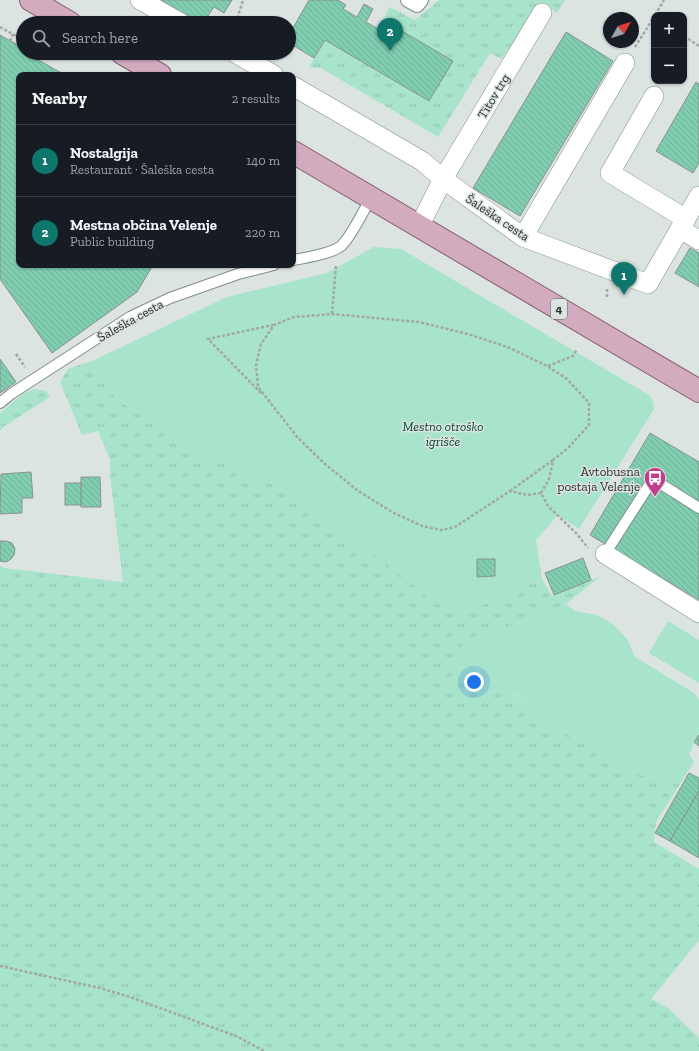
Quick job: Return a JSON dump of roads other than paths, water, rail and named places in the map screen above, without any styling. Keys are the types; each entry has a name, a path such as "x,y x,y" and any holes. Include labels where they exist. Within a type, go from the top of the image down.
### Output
{"main road":[{"path":"30,0 58,16"},
{"path":"134,60 155,72"},
{"name":"4","path":"296,154 699,391"}],"street":[{"path":"140,0 169,16"},
{"path":"408,0 417,5 421,0"},
{"name":"Titov trg","path":"419,227 443,179 542,14"},
{"path":"247,60 269,72"},
{"path":"523,237 625,63"},
{"name":"Šaleška cesta","path":"296,88 422,161 443,179 523,237 648,284 699,196"},
{"path":"654,96 610,173 683,224 699,240"},
{"path":"605,554 699,613"}],"lane":[{"path":"296,259 325,253 340,247 349,236 371,198"},
{"name":"Šaleška cesta","path":"0,403 11,394 130,317 170,298 238,274 262,268"},
{"path":"605,554 653,479 699,508"}],"place":[{"name":"Mestna občina Velenje","path":"390,51"},
{"name":"Nostalgija","path":"624,295"},
{"name":"Avtobusna postaja Velenje","path":"655,498"}],"park label":[{"name":"Mestno otroško igrišče","path":"443,434"}]}
